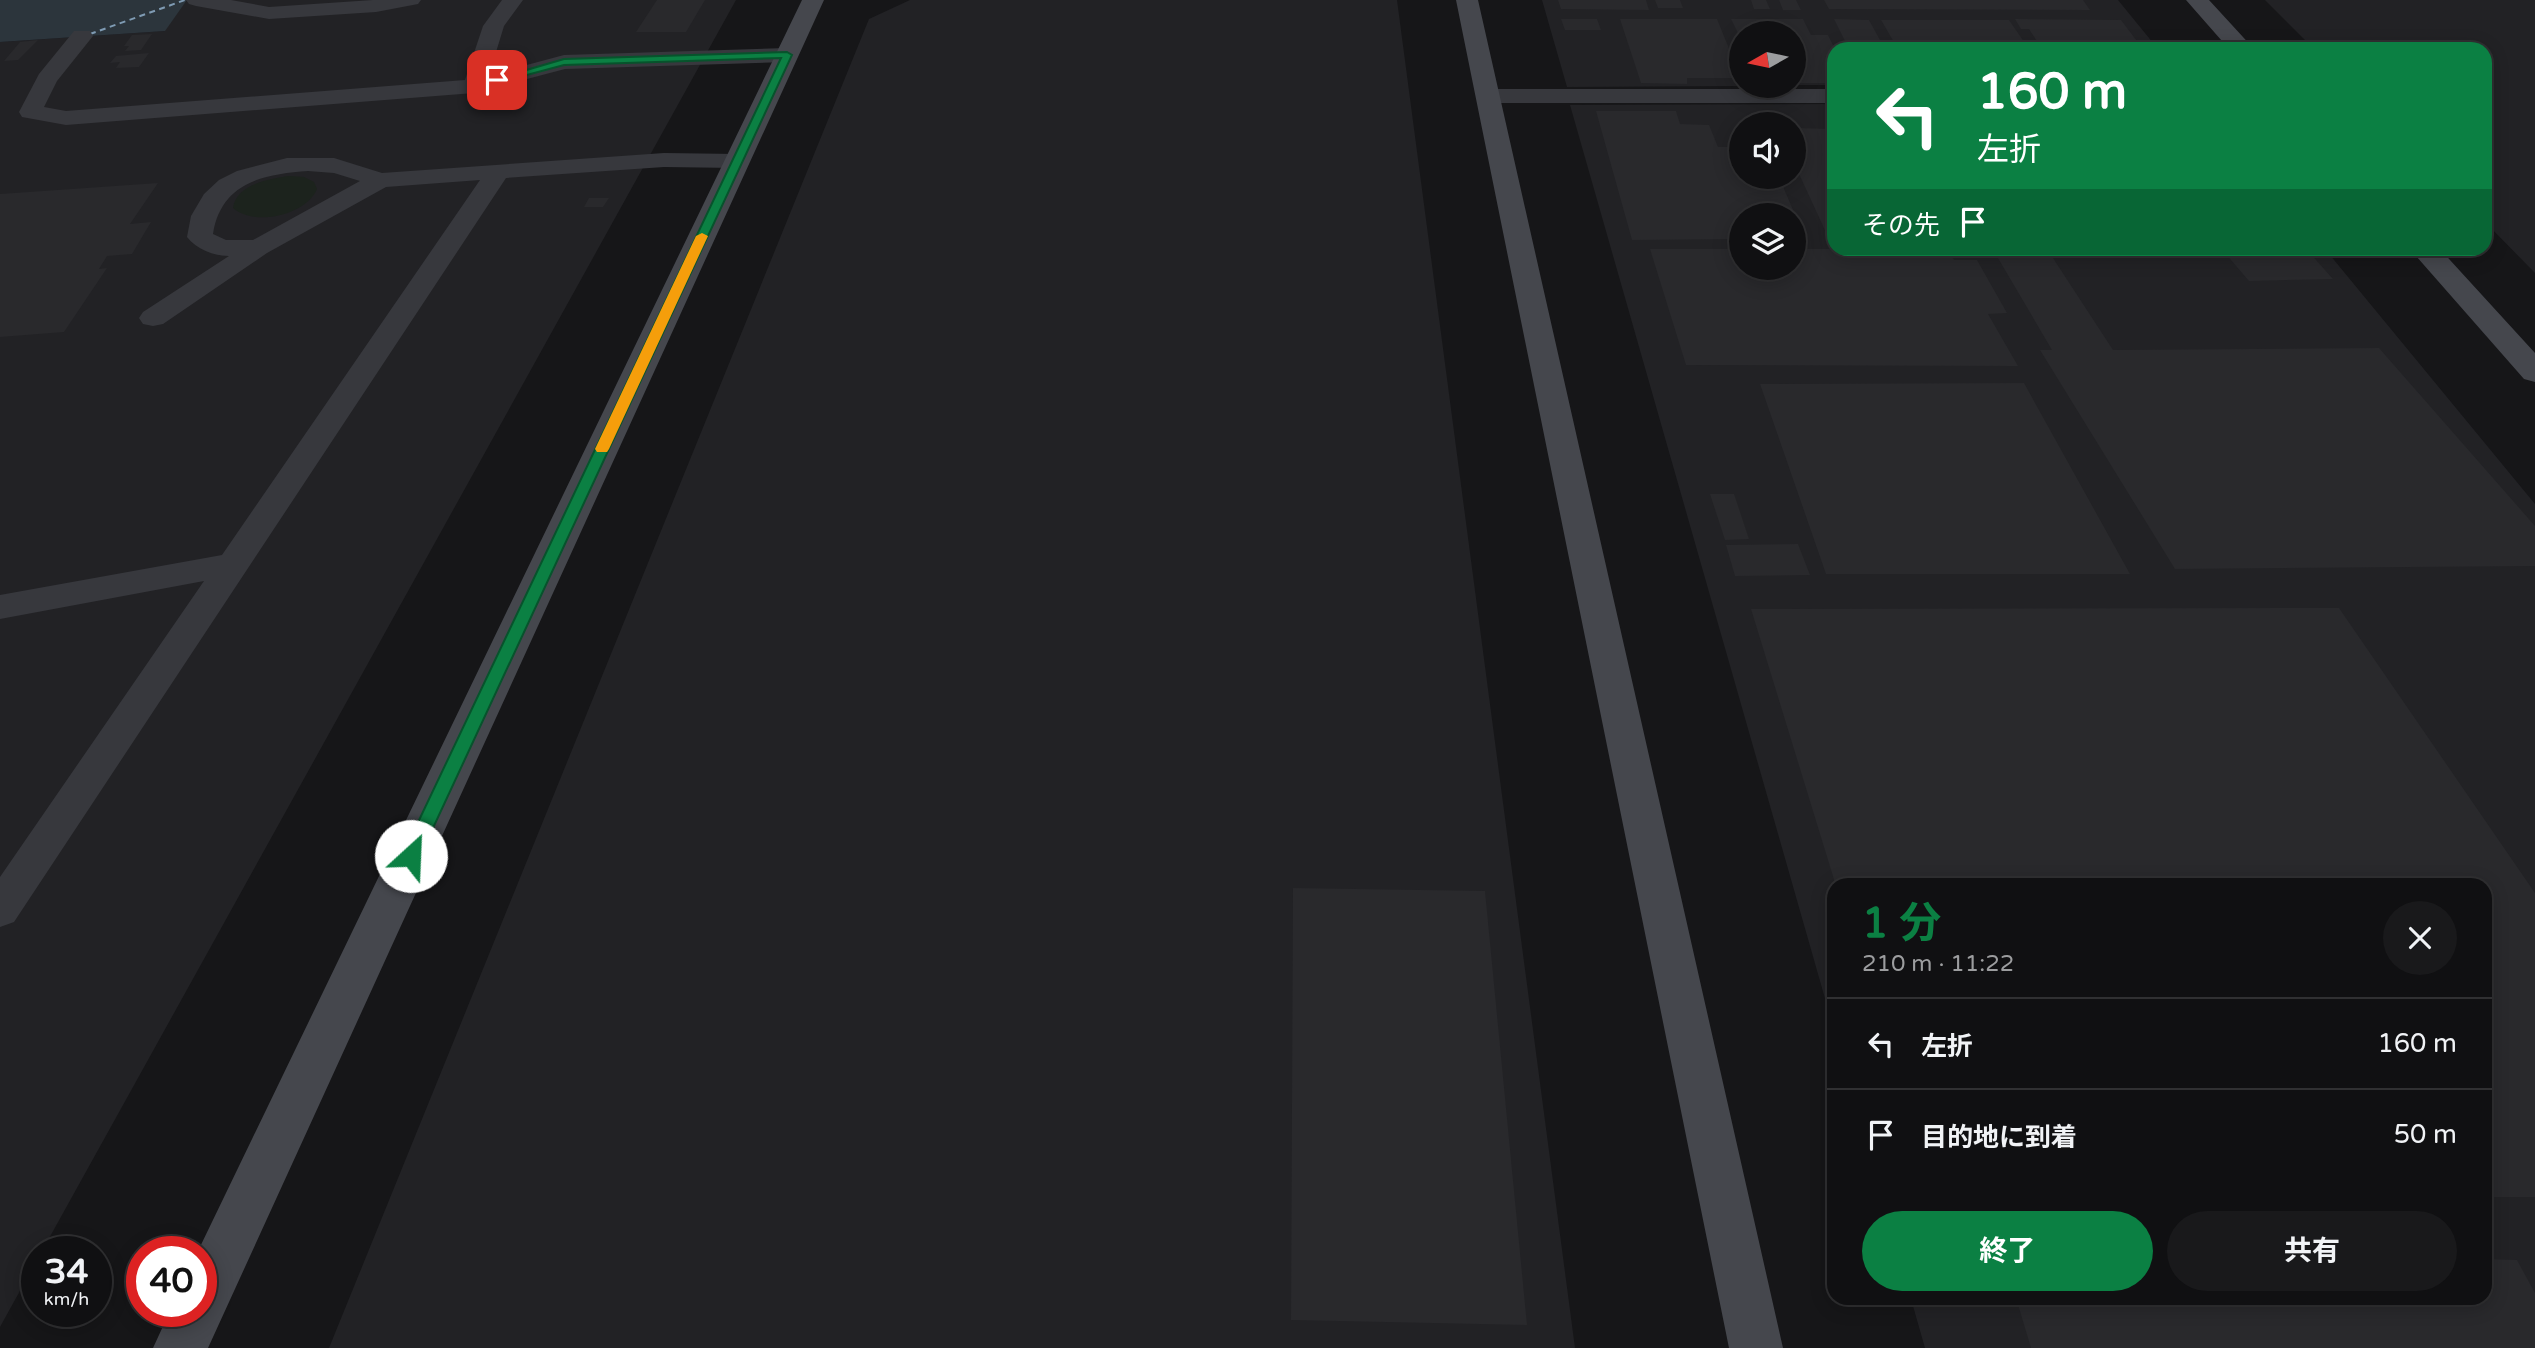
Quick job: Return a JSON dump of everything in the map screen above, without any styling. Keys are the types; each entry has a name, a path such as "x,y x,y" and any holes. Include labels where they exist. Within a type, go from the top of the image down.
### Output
{"street":[{"path":"217,1269 813,0"},
{"path":"1467,0 1756,1348"},
{"path":"2197,0 2236,42"},
{"path":"1488,96 1827,96"},
{"path":"2430,256 2535,372"},
{"path":"180,1348 190,1327"}],"lane":[{"path":"195,0 269,13 376,6 411,0"},
{"path":"474,86 494,26 513,0"},
{"path":"82,36 47,79 30,112 66,118 474,86 564,62 787,55"},
{"path":"258,248 221,248 200,237 200,218 216,192 260,169 292,164 331,165 380,180 664,160 737,161"},
{"path":"0,910 498,172"},
{"path":"153,318 258,248 380,180"},
{"path":"0,607 234,564"}],"shaded area":[{"path":"0,0 187,0 165,31 0,42"},
{"path":"187,0 736,0 50,1236 21,1236 21,1289 0,1327 0,42 164,31"},
{"path":"910,0 1397,0 1575,1348 329,1348 869,19"},
{"path":"1542,0 2118,0 2152,42 1827,42 1827,85 1806,85 1806,21 1729,21 1729,86 1567,87"},
{"path":"2265,0 2535,0 2535,273 2492,229 2492,42 2307,42"},
{"path":"1827,104 1827,256 2331,256 2535,504 2535,1348 1925,1348 1913,1305 2492,1305 2492,878 1827,878 1827,1005 1570,105"},
{"path":"289,176 304,177 314,182 317,189 302,206 266,217 242,214 233,208 235,200 247,188"}],"building":[{"path":"657,0 705,0 686,32 636,32"},
{"path":"1558,0 1646,0 1649,10 1561,9"},
{"path":"1655,0 1680,0 1683,8 1658,8"},
{"path":"1751,0 1766,0 1770,9 1754,9"},
{"path":"1779,0 1796,0 1801,10 1783,10"},
{"path":"1824,0 2083,0 2090,10 1829,9"},
{"path":"1561,19 1597,19 1601,30 1565,30"},
{"path":"1620,19 1717,19 1729,48 1729,78 1687,78 1687,84 1641,83"},
{"path":"1731,19 1803,19 1804,21"},
{"path":"1834,19 1869,20 1881,42 1846,42"},
{"path":"2015,19 2121,20 2138,42 2037,42 2029,29 2021,29"},
{"path":"1881,20 2009,20 2024,42 1894,42"},
{"path":"1806,25 1811,35 1828,35 1832,42 1827,42 1827,83 1806,83"},
{"path":"152,34 141,50 125,51 129,46 124,46 132,35"},
{"path":"38,40 18,60 4,61 20,42"},
{"path":"149,53 139,67 116,68 120,62 110,63 116,56"},
{"path":"1596,111 1676,111 1680,124 1709,125 1718,147 1729,147 1729,189 1784,189 1790,203 1729,203 1729,239 1632,240"},
{"path":"1806,128 1827,129 1827,235 1806,189"},
{"path":"158,183 130,224 151,222 132,254 107,256 99,269 107,268 64,332 0,337 0,194"},
{"path":"589,198 609,198 603,207 584,207"},
{"path":"1650,249 1729,249 1729,280 1806,280 1806,249 1827,249 1827,256 1952,256 1954,260 1977,260 2007,313 1988,314 2018,366 1686,365"},
{"path":"1997,256 2052,256 2113,350 2379,348 2535,526 2535,566 2175,569 2040,350 2052,350"},
{"path":"2228,256 2312,256 2333,279 2249,281"},
{"path":"2024,383 2130,574 1826,574 1760,384"},
{"path":"1710,494 1734,494 1749,539 1725,540"},
{"path":"1798,544 1810,575 1735,576 1726,545"},
{"path":"2339,608 2535,893 2535,1197 2492,1197 2492,878 1834,878 1751,609"},
{"path":"1293,888 1485,891 1527,1325 1291,1320"},
{"path":"2492,1259 2517,1260 2535,1293 2535,1348 2031,1348 2018,1305 2492,1305"}],"ferry route":[{"path":"90,34 185,0"}],"slow traffic":[{"path":"602,449 702,236"}],"route":[{"path":"411,856 787,55 564,62 497,80"}]}
